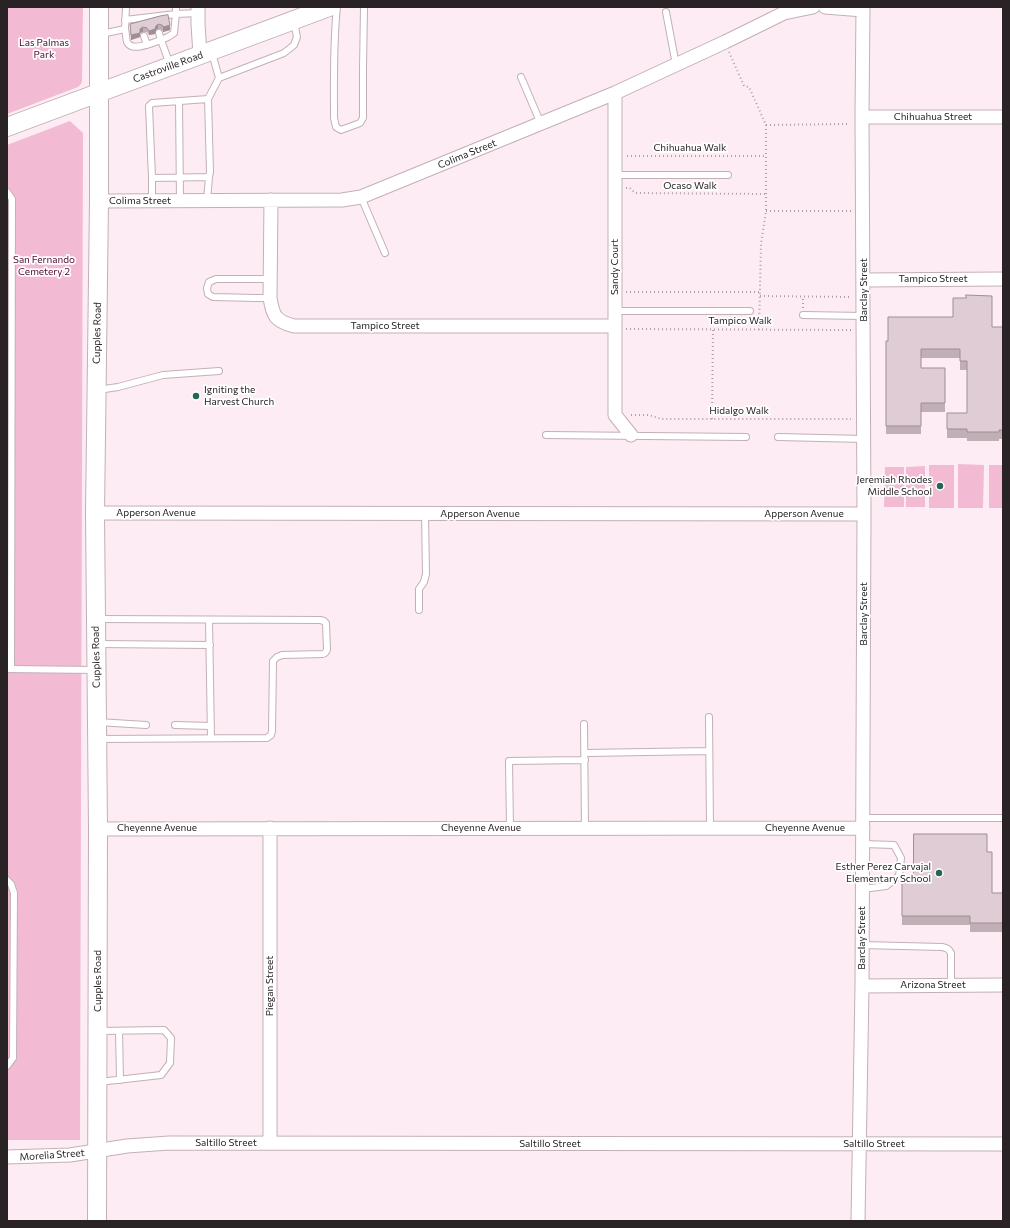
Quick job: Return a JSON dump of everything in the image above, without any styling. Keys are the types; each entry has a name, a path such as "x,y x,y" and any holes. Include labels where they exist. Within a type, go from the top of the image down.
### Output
{"street":[{"name":"Cupples Road","path":"97,1221 98,829 95,513 99,201 99,7"},
{"name":"Castroville Road","path":"7,127 329,7"},
{"name":"Colima Street","path":"99,201 342,200 361,197 541,124 615,92 676,65 784,13 813,7"},
{"path":"825,7 863,8"},
{"name":"Barclay Street","path":"858,1221 863,889 865,439 863,8"},
{"path":"198,10 206,53"},
{"name":"Sandy Court","path":"615,92 615,415"},
{"name":"Chihuahua Street","path":"863,121 1003,117"},
{"name":"Tampico Street","path":"271,200 270,298 274,314 281,321 294,326 615,327"},
{"name":"Tampico Street","path":"864,280 1003,279"},
{"path":"615,415 631,435"},
{"name":"Apperson Avenue","path":"95,513 864,514"},
{"name":"Cheyenne Avenue","path":"98,829 710,828 863,823"},
{"name":"Piegan Street","path":"270,828 270,1143"},
{"name":"Arizona Street","path":"862,986 1003,985"},
{"name":"Saltillo Street","path":"98,1151 127,1146 169,1143 1003,1144"},
{"name":"Morelia Street","path":"7,1157 70,1155 98,1151"}],"lane":[{"path":"126,7 125,29 128,42 130,46 137,47 161,40 174,33 176,10"},
{"path":"337,7 334,60 334,118 336,127 341,130 360,123 363,118 364,7"},
{"path":"125,20 140,18 155,19 176,10 198,10"},
{"path":"666,12 676,65"},
{"path":"140,18 141,25"},
{"path":"207,201 208,177 210,172 208,99 219,78 284,53 294,45 297,37 294,20"},
{"path":"99,35 125,29"},
{"path":"159,33 170,66"},
{"path":"144,36 146,45"},
{"path":"206,53 219,78"},
{"path":"521,77 541,124"},
{"path":"152,201 149,106 152,103 208,99"},
{"path":"179,101 180,201"},
{"path":"615,175 728,175"},
{"path":"152,178 208,177"},
{"path":"7,192 12,199 9,391 9,669 96,670"},
{"path":"361,197 385,253"},
{"path":"270,279 216,280 209,282 207,288 208,294 213,297 270,298"},
{"path":"615,311 750,311"},
{"path":"802,315 864,316"},
{"path":"96,390 118,387 163,375 219,371"},
{"path":"546,435 746,437"},
{"path":"778,437 865,439"},
{"path":"419,610 419,589 424,582 426,574 425,514"},
{"path":"96,619 320,620 326,623 327,650 326,653 323,654 282,655 273,661 272,731 271,735 267,738 211,738 97,730"},
{"path":"209,620 211,738"},
{"path":"96,644 210,645"},
{"path":"709,717 710,828"},
{"path":"584,724 585,828"},
{"path":"97,730 146,725"},
{"path":"175,725 211,726"},
{"path":"585,753 709,751"},
{"path":"510,828 510,761 585,760"},
{"path":"863,823 1003,818"},
{"path":"863,844 894,845 901,858 899,876 886,886 863,889"},
{"path":"7,880 11,884 14,893 13,1058 7,1066"},
{"path":"862,945 947,948 951,953 952,985"},
{"path":"98,1031 164,1030 171,1038 170,1063 161,1075 98,1082"},
{"path":"119,1031 120,1080"}],"path":[{"path":"725,42 744,86 749,87 766,125 766,211 761,244 759,330"},
{"path":"766,125 863,121"},
{"name":"Chihuahua Walk","path":"615,156 766,156"},
{"name":"Ocaso Walk","path":"615,189 630,188 635,193 766,194"},
{"path":"766,211 863,211"},
{"path":"615,292 760,292"},
{"path":"760,296 864,297"},
{"name":"Tampico Walk","path":"615,327 759,330 864,330"},
{"path":"712,419 713,329"},
{"name":"Hidalgo Walk","path":"615,415 649,415 660,419 864,419"}],"green space":[{"name":"Las Palmas Park","path":"7,7 83,7 81,84 78,87 7,114"},
{"name":"San Fernando Cemetery 2","path":"70,121 83,133 80,1140 7,1140 7,145"},
{"path":"958,464 984,465 983,508 958,508"},
{"path":"929,465 954,465 954,508 929,508"},
{"path":"989,465 1003,465 1003,508 989,508"},
{"path":"925,466 925,507 906,507 906,467"},
{"path":"885,467 904,467 904,507 884,507"}],"building":[{"path":"168,15 170,25 163,27 162,25 158,24 155,29 149,31 147,28 143,27 140,29 140,33 131,35 130,24"},
{"path":"966,295 992,296 992,327 1003,327 1003,430 999,430 999,432 967,432 967,429 947,429 947,413 967,413 967,361 960,361 960,349 921,349 921,368 945,368 945,403 921,403 921,426 886,426 886,341 888,341 888,317 953,317 953,298 966,298"},
{"path":"914,834 987,834 987,852 992,852 992,893 1003,893 1003,923 970,923 970,916 902,916 902,882 913,882"}],"place":[{"name":"Igniting the Harvest Church","path":"196,396"},
{"name":"Jeremiah Rhodes Middle School","path":"940,486"},
{"name":"Esther Perez Carvajal Elementary School","path":"939,873"}]}
